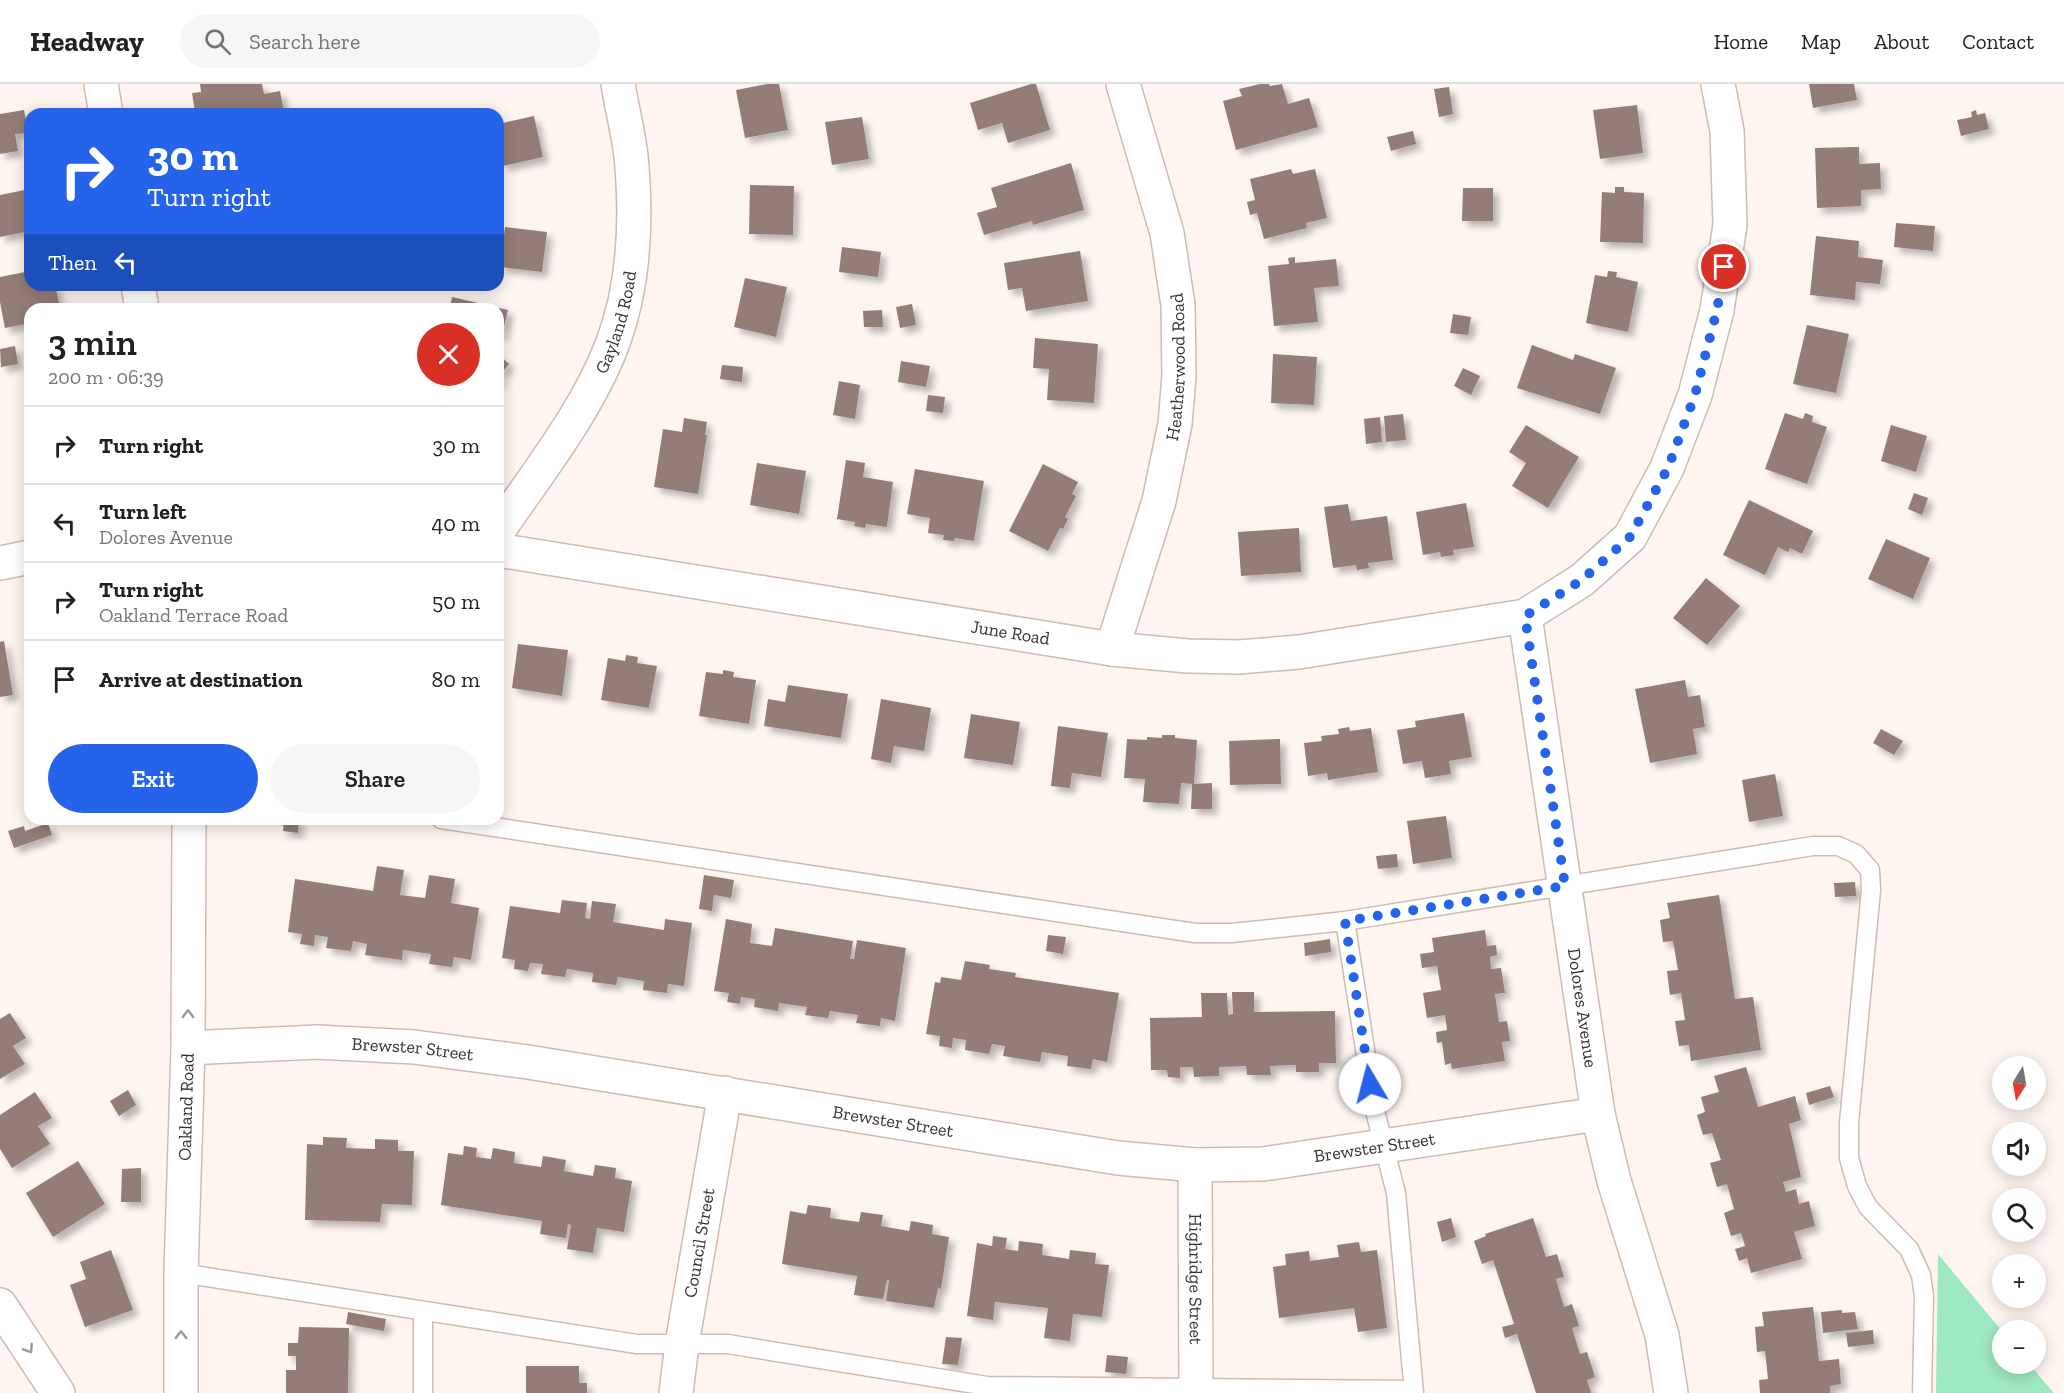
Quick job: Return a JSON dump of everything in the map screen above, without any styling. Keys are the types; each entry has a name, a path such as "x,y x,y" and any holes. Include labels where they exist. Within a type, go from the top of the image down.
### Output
{"street":[{"path":"101,84 105,108"},
{"name":"Gayland Road","path":"504,522 583,404 612,344 628,286 634,220 631,154 618,84"},
{"name":"Heatherwood Road","path":"1112,649 1159,501 1175,424 1179,376 1178,305 1167,233 1123,84"},
{"path":"1525,616 1582,580 1630,537 1668,468 1695,395 1717,310 1730,225 1727,131 1718,84"},
{"name":"June Road","path":"504,551 1112,649 1188,657 1239,657 1299,652 1525,616"},
{"path":"0,563 24,558"},
{"name":"Dolores Avenue","path":"1525,616 1598,1114 1617,1192 1662,1335 1671,1393"},
{"name":"Oakland Road","path":"181,1393 181,1273 188,1048 189,825"},
{"name":"Brewster Street","path":"188,1048 318,1042 414,1047 528,1062 1118,1158 1195,1165 1263,1164 1383,1148 1598,1114"},
{"name":"Council Street","path":"676,1393 682,1344 724,1093"},
{"name":"Highridge Street","path":"1195,1165 1196,1391"},
{"path":"0,1305 58,1393"}],"lane":[{"path":"481,825 1195,933 1232,933 1345,921 1814,846 1838,846 1856,854 1870,870 1871,891 1849,1123 1849,1158 1857,1186 1868,1207 1909,1249 1921,1275 1924,1296 1922,1393"},
{"path":"181,1273 637,1344 728,1344 924,1385 1196,1391 1414,1392 1396,1194 1374,1107 1345,921"},
{"path":"423,1311 423,1393"}],"green space":[{"path":"1938,1254 1993,1320 1992,1374 2038,1374 2054,1393 1936,1393"}],"building":[{"path":"200,84 262,84 264,94 280,91 283,108 194,108 192,93 201,92"},
{"path":"779,84 788,130 745,138 736,90"},
{"path":"1036,84 1050,130 1008,143 1002,123 978,130 970,103"},
{"path":"1260,84 1270,86 1282,84 1288,104 1309,98 1318,127 1236,150 1223,101 1242,96 1239,89"},
{"path":"1809,84 1854,84 1857,100 1813,108"},
{"path":"1449,87 1453,114 1439,117 1434,89"},
{"path":"1637,105 1643,153 1600,159 1593,110"},
{"path":"24,110 24,133 15,134 18,151 0,154 0,114"},
{"path":"1976,110 1977,115 1985,113 1989,129 1961,136 1957,120 1972,117 1971,112"},
{"path":"534,116 543,157 504,166 504,123"},
{"path":"862,117 869,159 832,165 825,122"},
{"path":"1413,131 1416,144 1391,151 1387,137"},
{"path":"1859,147 1859,164 1880,163 1881,189 1861,190 1861,206 1817,208 1815,148"},
{"path":"1071,163 1084,210 1033,225 1032,221 984,235 977,213 997,207 991,188"},
{"path":"1291,169 1293,174 1315,169 1327,218 1306,223 1307,228 1264,239 1257,213 1250,215 1247,202 1255,200 1250,179"},
{"path":"750,185 794,186 793,235 749,234"},
{"path":"1615,187 1624,187 1624,192 1644,193 1643,243 1600,242 1602,192 1615,193"},
{"path":"1463,188 1493,188 1493,221 1462,221"},
{"path":"24,190 24,232 0,237 0,195"},
{"path":"1896,223 1935,226 1933,251 1894,247"},
{"path":"505,227 547,232 542,272 504,267"},
{"path":"1816,236 1859,241 1858,257 1883,260 1880,284 1856,282 1855,300 1810,295"},
{"path":"842,247 881,252 878,277 839,272"},
{"path":"1080,251 1088,301 1026,311 1022,288 1008,290 1004,263"},
{"path":"1295,257 1295,263 1336,259 1339,286 1314,288 1318,322 1274,326 1268,266 1289,264 1288,258"},
{"path":"1608,271 1617,272 1616,277 1638,282 1628,332 1586,323 1595,275 1607,277"},
{"path":"24,272 24,291 56,291 59,303 24,303 24,324 5,328 0,302 0,277"},
{"path":"745,278 787,287 776,337 734,327"},
{"path":"452,297 478,303 451,303"},
{"path":"912,304 916,325 900,328 896,307"},
{"path":"504,309 508,310 504,327"},
{"path":"882,310 883,327 864,327 863,311"},
{"path":"1453,314 1471,317 1468,335 1450,333"},
{"path":"1807,325 1849,334 1836,393 1793,384"},
{"path":"1035,338 1098,344 1094,403 1047,400 1049,369 1033,368"},
{"path":"1532,345 1573,360 1575,354 1616,368 1600,414 1517,388"},
{"path":"15,346 18,364 1,367 0,349"},
{"path":"1273,354 1317,357 1314,405 1271,403"},
{"path":"504,359 509,364 504,370"},
{"path":"901,361 930,366 926,387 898,382"},
{"path":"722,365 743,367 742,382 720,379"},
{"path":"1463,368 1480,376 1471,395 1454,386"},
{"path":"839,381 860,385 855,419 833,415"},
{"path":"928,395 945,397 943,413 926,411"},
{"path":"1785,413 1803,419 1805,413 1813,416 1812,422 1827,427 1807,484 1765,469"},
{"path":"1403,414 1406,440 1386,442 1384,416"},
{"path":"1380,417 1382,442 1366,444 1364,419"},
{"path":"684,418 707,422 698,494 654,487 663,429 682,432"},
{"path":"1526,425 1579,457 1548,508 1512,486 1526,463 1509,452"},
{"path":"1891,425 1927,436 1916,472 1881,461"},
{"path":"846,460 865,463 863,477 893,482 887,527 866,524 865,528 854,526 855,522 837,519"},
{"path":"757,463 806,471 799,514 750,505"},
{"path":"1043,464 1078,482 1072,494 1076,496 1065,517 1068,519 1063,529 1060,528 1048,551 1009,531"},
{"path":"915,469 984,481 974,541 955,538 954,541 943,540 944,535 928,533 930,518 907,514"},
{"path":"1914,493 1928,498 1922,515 1908,509"},
{"path":"1749,500 1813,531 1802,554 1790,548 1788,552 1778,547 1765,575 1723,555"},
{"path":"1466,503 1474,547 1453,550 1454,555 1441,557 1440,552 1423,555 1416,512"},
{"path":"1348,504 1351,521 1387,516 1393,560 1368,563 1369,568 1357,570 1356,565 1333,568 1324,507"},
{"path":"1299,528 1301,572 1241,576 1238,532"},
{"path":"1886,539 1930,558 1913,599 1868,579"},
{"path":"1706,578 1740,606 1707,645 1673,618"},
{"path":"4,641 13,695 0,697 0,642"},
{"path":"518,644 568,650 562,696 512,688"},
{"path":"626,655 638,657 637,663 657,666 649,708 601,700 608,658 625,661"},
{"path":"723,670 734,672 733,677 756,680 749,724 699,716 706,672 723,674"},
{"path":"1685,680 1688,697 1700,695 1705,727 1693,729 1697,754 1650,763 1635,689"},
{"path":"788,685 848,694 841,738 764,726 768,699 785,702"},
{"path":"881,699 931,708 924,751 894,746 891,763 871,759"},
{"path":"1464,713 1472,757 1449,761 1451,774 1425,778 1422,761 1403,764 1397,730 1416,727 1415,721"},
{"path":"971,714 1020,722 1013,765 964,758"},
{"path":"1058,726 1108,733 1101,777 1072,773 1070,788 1051,786"},
{"path":"1349,727 1350,731 1371,728 1378,772 1328,780 1327,773 1308,776 1304,743 1322,741 1321,736 1339,734 1338,729"},
{"path":"1881,729 1903,741 1894,755 1873,743"},
{"path":"1162,735 1175,735 1175,738 1197,740 1194,784 1181,783 1179,804 1143,802 1145,779 1124,778 1127,739 1147,740 1147,737 1162,738"},
{"path":"1280,739 1281,784 1230,785 1229,741"},
{"path":"1775,774 1783,816 1749,822 1742,780"},
{"path":"1212,783 1212,809 1191,809 1192,784"},
{"path":"1446,816 1452,858 1413,864 1407,821"},
{"path":"49,825 52,835 14,848 8,831 24,826 25,831"},
{"path":"284,825 299,825 298,833 283,831"},
{"path":"1397,854 1398,867 1378,869 1376,856"},
{"path":"377,866 404,870 400,895 425,898 429,875 455,879 451,903 479,908 471,960 454,957 452,967 429,964 431,954 403,950 402,960 365,955 367,944 353,941 351,951 326,948 328,937 315,935 314,946 300,944 302,934 288,932 295,879 373,891"},
{"path":"704,875 734,880 731,898 714,895 712,911 699,909"},
{"path":"1855,882 1856,896 1835,897 1834,883"},
{"path":"1719,895 1735,999 1753,997 1761,1050 1691,1061 1689,1045 1679,1046 1675,1021 1685,1020 1681,993 1670,995 1667,971 1678,970 1673,941 1663,942 1660,920 1670,918 1667,903"},
{"path":"562,900 587,903 585,918 590,919 592,901 616,904 613,922 664,930 665,919 692,923 684,986 668,984 667,993 643,990 644,981 618,977 616,985 592,982 593,973 567,969 565,977 541,974 543,964 530,963 528,971 514,969 515,960 502,958 510,906 560,913"},
{"path":"726,919 752,924 750,943 772,946 775,928 853,941 850,959 854,959 857,940 906,948 895,1021 881,1018 880,1026 856,1023 858,1015 830,1011 828,1018 805,1015 807,1007 779,1003 778,1011 754,1007 755,999 741,997 740,1004 727,1002 729,993 714,991"},
{"path":"1485,930 1487,946 1496,945 1497,955 1490,957 1491,969 1501,968 1505,993 1495,994 1499,1022 1507,1021 1510,1041 1502,1042 1505,1061 1452,1069 1451,1063 1445,1065 1442,1042 1437,1043 1436,1032 1447,1030 1445,1015 1427,1018 1423,993 1441,990 1437,966 1422,968 1420,954 1434,952 1432,938"},
{"path":"1048,935 1066,937 1063,954 1046,951"},
{"path":"1330,939 1331,952 1305,956 1304,943"},
{"path":"965,961 990,965 989,969 1016,973 1015,977 1119,993 1107,1062 1093,1059 1091,1069 1067,1066 1068,1056 1042,1052 1040,1062 1003,1056 1005,1046 992,1044 989,1054 965,1050 966,1040 953,1038 952,1048 939,1046 940,1036 926,1034 935,982 940,983 941,977 961,980"},
{"path":"1232,992 1254,992 1254,1012 1335,1011 1336,1063 1319,1063 1319,1072 1296,1072 1296,1065 1270,1066 1271,1075 1247,1075 1246,1066 1219,1067 1219,1076 1194,1077 1193,1067 1180,1067 1180,1078 1168,1077 1167,1070 1151,1070 1150,1018 1202,1017 1201,993 1227,993 1228,1015 1233,1014"},
{"path":"10,1013 26,1038 13,1046 25,1064 0,1079 0,1019"},
{"path":"1746,1067 1758,1107 1795,1096 1801,1120 1789,1124 1801,1177 1783,1182 1786,1192 1796,1189 1799,1204 1809,1201 1815,1226 1794,1232 1802,1259 1751,1273 1747,1258 1739,1261 1735,1249 1745,1246 1741,1233 1731,1236 1724,1213 1734,1209 1727,1184 1717,1187 1710,1163 1721,1160 1712,1133 1703,1135 1697,1115 1705,1112 1701,1097 1719,1092 1714,1076"},
{"path":"1830,1086 1834,1097 1809,1105 1806,1093"},
{"path":"128,1090 136,1105 119,1116 110,1101"},
{"path":"35,1092 52,1118 38,1126 50,1144 12,1168 0,1149 0,1115"},
{"path":"323,1137 347,1138 346,1148 375,1149 375,1139 398,1140 398,1151 414,1151 412,1205 382,1204 380,1222 305,1220 307,1144 323,1145"},
{"path":"464,1146 477,1148 476,1157 491,1159 493,1148 515,1152 514,1163 541,1167 543,1156 566,1160 564,1171 593,1176 595,1165 616,1168 615,1178 632,1181 624,1232 597,1228 593,1253 567,1249 571,1225 568,1224 566,1238 540,1234 542,1221 441,1205 448,1153 463,1155"},
{"path":"78,1161 105,1204 53,1237 26,1193"},
{"path":"141,1168 141,1202 121,1202 122,1169"},
{"path":"808,1205 831,1208 830,1218 859,1222 861,1212 883,1215 881,1226 909,1231 911,1221 933,1225 932,1234 949,1237 941,1289 938,1288 934,1308 886,1301 889,1280 887,1280 883,1299 854,1295 857,1276 782,1264 790,1211 806,1214"},
{"path":"1451,1218 1456,1237 1442,1242 1437,1222"},
{"path":"1533,1218 1546,1257 1557,1254 1564,1277 1556,1279 1564,1307 1572,1304 1579,1326 1572,1328 1580,1354 1587,1352 1595,1377 1587,1380 1591,1393 1536,1393 1517,1334 1505,1338 1502,1327 1514,1324 1493,1260 1482,1264 1474,1241 1486,1236 1485,1234"},
{"path":"993,1236 1007,1238 1005,1249 1018,1251 1019,1241 1043,1244 1042,1255 1069,1259 1070,1250 1096,1253 1095,1264 1109,1265 1102,1317 1073,1314 1070,1341 1044,1338 1048,1308 995,1302 993,1320 967,1316 977,1243 992,1246"},
{"path":"1359,1242 1361,1252 1377,1250 1387,1328 1358,1332 1354,1308 1279,1318 1273,1267 1286,1265 1285,1254 1309,1251 1310,1261 1339,1257 1337,1245"},
{"path":"111,1250 133,1310 85,1327 70,1285 86,1279 80,1262"},
{"path":"1813,1307 1819,1361 1839,1359 1841,1384 1830,1386 1830,1393 1760,1393 1759,1380 1768,1379 1765,1351 1757,1352 1755,1327 1764,1326 1762,1312"},
{"path":"1842,1310 1842,1313 1855,1312 1858,1329 1823,1333 1821,1312"},
{"path":"348,1312 386,1319 384,1331 346,1324"},
{"path":"299,1327 349,1328 348,1393 286,1393 286,1370 296,1370 296,1356 288,1356 288,1343 298,1343"},
{"path":"1873,1330 1874,1344 1848,1347 1846,1333"},
{"path":"946,1337 962,1338 958,1365 942,1364"},
{"path":"1107,1355 1128,1357 1126,1374 1105,1372"},
{"path":"526,1366 579,1366 579,1383 587,1383 587,1393 526,1393"}],"route":[{"path":"1370,1084 1345,921 1565,886 1525,616 1582,580 1630,537 1668,468 1695,395 1717,310 1724,267"}]}
